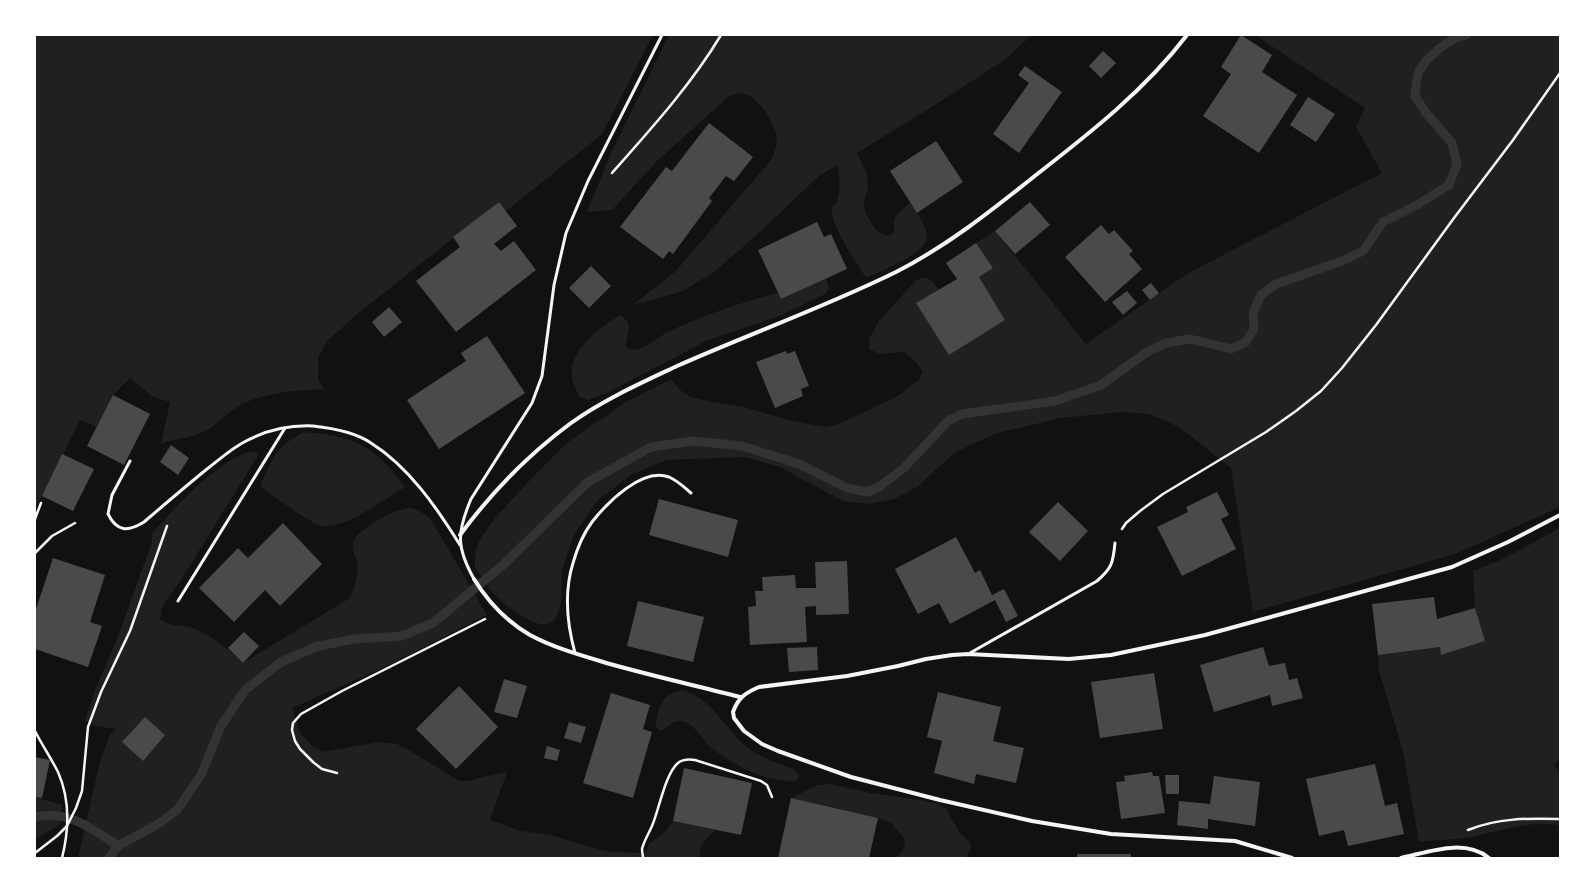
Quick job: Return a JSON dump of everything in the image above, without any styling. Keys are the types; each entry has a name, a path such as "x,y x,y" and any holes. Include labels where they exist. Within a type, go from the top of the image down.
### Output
{"street":[{"path":"460,535 474,516 535,452 571,423 601,404 641,383 705,354 895,272 951,240 1059,157 1121,106 1148,80 1187,35"},
{"path":"1292,858 1235,841 1111,834 1032,821 940,800 851,777 778,751 752,738 738,724 732,712 740,697 758,687 847,676 926,659 968,654 1069,659 1111,655 1205,635 1452,567 1508,542 1560,515"},
{"path":"474,579 483,594 500,612 530,635 575,653 636,671 740,697"},
{"path":"1401,858 1448,848 1476,850 1489,858"}],"lane":[{"path":"474,579 464,561 460,545 460,535 464,516 471,499 532,403 542,376 554,285 566,233 588,181 662,35"},
{"path":"130,461 112,495 108,514 113,523 122,529 134,528 144,522 229,451 245,441 264,433 301,426 324,427 349,433 370,442 389,456 431,502 460,545"},
{"path":"178,600 285,428"},
{"path":"575,653 570,634 568,613 569,585 575,557 580,543 592,523 609,503 624,490 640,480 654,476 668,476 680,483 691,493"},
{"path":"968,654 1097,581 1107,573 1112,564 1115,543"}],"path":[{"path":"609,176 656,123 710,53 721,35"},
{"path":"1115,543 1117,536 1126,523 1163,494 1266,432 1321,391 1376,326 1454,218 1513,140 1560,73"},
{"path":"35,519 41,503"},
{"path":"35,853 67,826 76,808 82,791 88,727 101,692 130,631 168,521"},
{"path":"35,553 52,536 75,523"},
{"path":"337,773 322,769 300,749 292,730 293,723 301,714 342,691 500,612"},
{"path":"35,731 58,772 64,787 67,803 67,826 62,858"},
{"path":"643,858 642,849 654,821 668,779 677,764 682,760 695,760 754,778 766,785 772,797"},
{"path":"1448,848 1451,842 1460,834 1470,829 1518,818 1560,819"}],"shaded area":[{"path":"35,35 653,35 602,134 506,211 499,202 356,315 327,341 318,358 318,379 323,389 277,393 255,399 234,409 209,429 200,434 161,444 170,402 153,397 130,378 113,395 97,427 80,420 35,507"},
{"path":"669,35 1032,35 1004,60 857,153 867,174 868,188 864,201 865,212 875,229 883,235 889,236 894,231 895,217 910,203 923,223 927,236 925,243 912,255 866,278 839,233 832,215 832,208 837,201 840,188 837,165 819,176 760,232 714,272 683,291 633,305 676,271 772,159 777,137 771,121 758,102 746,94 740,93 728,97 657,161 612,210 587,212 612,151"},
{"path":"1255,35 1560,35 1560,507 1455,554 1253,612 1231,468 1179,427 1149,414 1122,412 1060,418 994,434 954,453 917,487 894,499 869,504 843,501 780,467 744,457 667,460 632,474 598,500 573,536 562,571 561,604 555,620 545,625 532,622 508,607 489,589 475,567 475,555 479,541 495,518 568,442 626,402 671,379 680,390 690,397 744,407 792,421 826,427 841,423 898,396 919,380 923,372 917,363 904,352 880,354 869,349 869,339 879,321 916,280 926,277 933,282 939,290 917,303 949,355 1005,320 979,277 993,268 976,243 995,231 1086,344 1190,272 1382,173 1356,127 1365,108"},
{"path":"826,278 829,289 825,294 782,315 708,340 607,393 587,400 578,394 573,382 572,371 574,361 579,351 585,342 602,327 620,315 629,325 625,346 636,350 647,346 668,332 708,315 778,293 781,299"},
{"path":"303,432 336,436 362,445 384,462 405,487 365,512 342,523 331,526 322,526 309,520 260,486 275,454 289,441"},
{"path":"251,451 259,454 181,580 162,606 160,619 168,624 195,629 202,632 232,653 243,663 350,598 357,577 357,563 353,550 353,542 362,531 370,525 397,511 411,508 421,512 430,518 487,615 389,665 292,708 301,734 313,747 323,752 379,742 397,744 459,781 471,781 482,777 507,772 490,820 521,831 551,835 586,846 612,852 646,853 649,844 665,832 673,821 715,830 702,844 699,851 702,858 78,858 100,761 110,735 116,729 95,726 85,721 95,690 118,636 152,542 152,533 197,486 210,475 237,457"},
{"path":"1560,528 1560,760 1554,765 1560,773 1560,826 1548,824 1524,825 1465,838 1419,842 1403,751 1379,671 1378,655 1440,647 1442,655 1484,641 1475,608 1473,571 1505,558"},
{"path":"683,690 693,694 710,706 744,745 762,756 794,770 799,774 798,779 793,782 755,774 749,771 727,759 708,745 694,728 685,722 674,722 661,731 656,727 658,713 662,702 670,694"},
{"path":"831,784 870,793 939,804 946,809 960,833 970,842 971,848 966,857 897,858 905,846 905,839 892,824 878,818 791,798 818,785"},
{"path":"35,797 62,805 59,825 35,839"}],"building":[{"path":"1241,35 1272,55 1262,72 1297,95 1259,153 1203,116 1231,74 1221,67"},
{"path":"1103,51 1116,63 1101,78 1089,66"},
{"path":"1025,66 1062,92 1019,153 993,134 1029,83 1018,75"},
{"path":"1308,97 1335,114 1316,142 1290,125"},
{"path":"709,123 753,157 734,181 726,176 709,198 712,201 673,254 669,251 663,259 620,227 666,167 672,171"},
{"path":"936,141 963,182 917,213 890,171"},
{"path":"499,202 517,226 494,244 501,251 514,241 536,270 456,332 416,281 460,247 453,237"},
{"path":"1030,202 1050,225 1015,254 995,231"},
{"path":"817,222 824,237 831,234 847,269 781,299 758,250"},
{"path":"1101,225 1109,234 1114,230 1133,251 1129,254 1142,269 1105,302 1065,257"},
{"path":"976,243 993,268 979,277 1005,320 949,355 916,303 957,279 946,263"},
{"path":"591,266 611,286 589,308 569,288"},
{"path":"1151,283 1159,293 1150,300 1142,290"},
{"path":"1127,291 1137,303 1123,315 1112,302"},
{"path":"389,307 402,322 384,337 372,322"},
{"path":"487,336 525,393 439,449 407,400 466,361 461,353"},
{"path":"786,351 787,354 795,351 809,386 801,389 803,396 775,408 756,362"},
{"path":"113,395 150,414 124,465 87,446"},
{"path":"171,445 189,458 178,475 160,462"},
{"path":"62,454 94,469 73,511 42,496"},
{"path":"1217,492 1229,515 1221,519 1236,549 1182,576 1157,527 1188,512 1186,507"},
{"path":"659,499 738,520 728,557 649,535"},
{"path":"1058,502 1088,531 1060,561 1029,532"},
{"path":"283,523 322,564 280,606 265,590 234,622 199,588 238,548 248,558"},
{"path":"956,537 975,573 980,570 992,595 1004,589 1018,616 1006,622 995,600 950,624 939,603 918,614 895,569"},
{"path":"53,558 105,575 90,622 102,626 88,667 35,649 35,612"},
{"path":"847,561 849,614 816,615 816,606 805,607 807,642 750,645 748,607 756,606 755,591 763,591 762,577 795,575 796,588 816,588 815,562"},
{"path":"1434,597 1437,619 1475,608 1485,641 1441,655 1440,647 1378,655 1372,604"},
{"path":"638,601 704,617 693,662 627,646"},
{"path":"244,632 259,646 243,663 228,648"},
{"path":"817,647 818,670 789,672 787,648"},
{"path":"1263,647 1269,666 1285,663 1289,680 1297,678 1303,698 1272,706 1270,695 1214,712 1200,665"},
{"path":"1154,673 1163,729 1100,738 1091,682"},
{"path":"504,679 527,686 517,718 494,712"},
{"path":"459,686 498,727 456,769 416,729"},
{"path":"938,692 1001,707 993,741 1024,748 1016,783 976,774 974,784 934,773 942,741 927,737"},
{"path":"611,693 650,705 643,729 652,732 633,798 583,783"},
{"path":"145,717 165,735 143,761 122,742"},
{"path":"569,722 586,727 581,743 564,738"},
{"path":"547,746 560,750 557,761 544,758"},
{"path":"35,757 50,760 42,798 35,797"},
{"path":"1375,764 1385,806 1397,803 1404,834 1348,846 1344,830 1319,836 1306,779"},
{"path":"684,768 752,783 741,835 673,821"},
{"path":"1152,772 1153,776 1159,776 1165,813 1121,819 1116,782 1125,781 1124,776"},
{"path":"1165,775 1179,775 1179,794 1166,794"},
{"path":"1214,776 1260,782 1255,826 1208,819 1208,829 1177,825 1179,801 1210,804"},
{"path":"791,798 878,818 869,858 778,858"},
{"path":"1077,854 1131,854 1131,858 1077,858"}],"waterway":[{"path":"109,858 118,846 158,824 177,810 201,775 221,726 245,690 281,662 318,646 355,639 402,636 433,623 503,565 588,482 651,447 693,441 742,446 799,464 847,488 867,492 879,487 904,468 948,421 962,414 1055,401 1101,385 1147,352 1166,343 1190,339 1231,349 1246,342 1254,329 1253,313 1261,295 1276,284 1342,261 1363,251 1383,222 1417,205 1449,185 1457,164 1452,143 1426,113 1415,96 1416,84 1419,71 1433,54 1446,44 1466,35"},
{"path":"35,817 47,815 69,818 89,827 118,846"}]}
